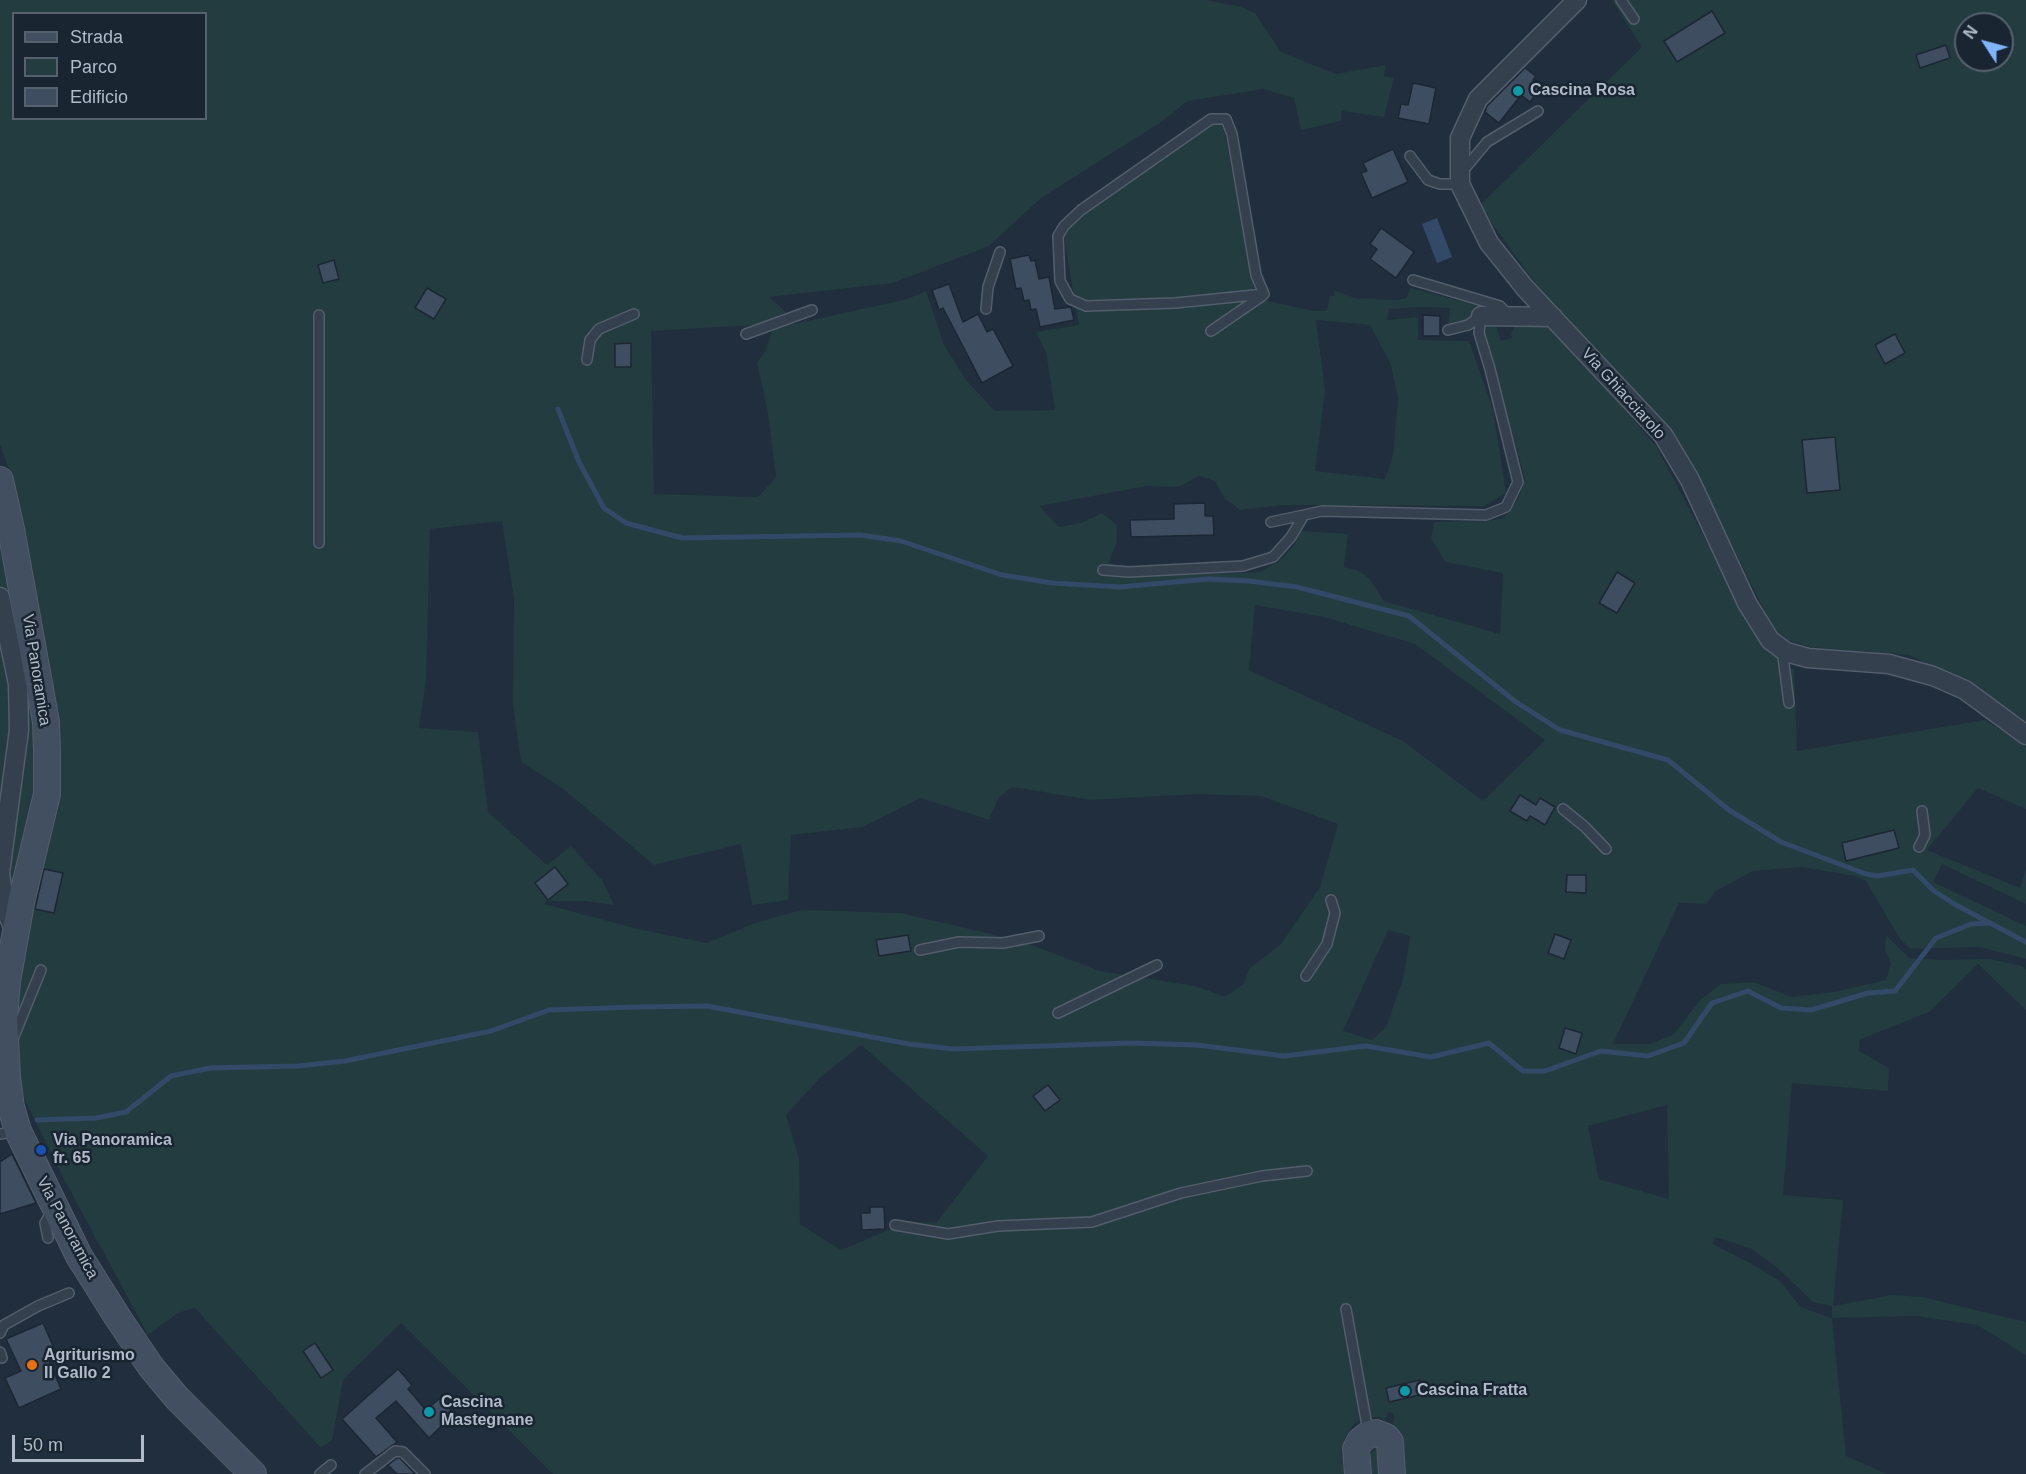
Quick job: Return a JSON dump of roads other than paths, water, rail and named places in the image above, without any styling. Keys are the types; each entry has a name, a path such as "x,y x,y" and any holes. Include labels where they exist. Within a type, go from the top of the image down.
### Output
{"street":[{"name":"Via Ghiacciarolo","path":"1577,0 1478,99 1460,138 1460,180 1489,243 1525,288 1663,435 1690,480 1747,603 1770,640 1786,652 1808,658 1889,664 1933,676 1965,690 2026,735"},
{"path":"1481,316 1553,317"},
{"name":"Via Panoramica","path":"0,480 46,722 46,794 15,931 7,981 4,1018 8,1123 55,1207 79,1256 151,1367 177,1398 253,1474"},
{"name":"Via Panoramica","path":"0,597 18,684 20,730 0,873 5,909 15,931"},
{"path":"1358,1474 1356,1449 1360,1441 1369,1434 1382,1434 1390,1442 1392,1474"}],"lane":[{"path":"1622,0 1634,19"},
{"path":"1410,156 1428,180 1440,184 1460,180 1486,142 1538,111"},
{"path":"1211,119 1226,119 1232,134 1256,275 1264,294 1175,303 1086,306 1070,299 1060,281 1058,236 1064,226 1081,210 1211,119"},
{"path":"986,309 988,287 1000,252"},
{"path":"1413,280 1500,306 1509,316"},
{"path":"1211,332 1264,294"},
{"path":"746,334 812,310"},
{"path":"587,360 590,340 599,329 634,314"},
{"path":"319,315 319,543"},
{"path":"1448,330 1468,325 1481,316"},
{"path":"1271,522 1322,511 1486,515 1506,507 1518,482 1491,369 1479,333 1481,316"},
{"path":"1103,570 1140,571 1244,566 1273,557 1291,537 1304,515"},
{"path":"1782,649 1789,703"},
{"path":"1563,809 1585,827 1606,849"},
{"path":"1919,847 1925,835 1922,811"},
{"path":"1306,976 1327,944 1335,913 1331,900"},
{"path":"920,950 959,942 1003,943 1040,936"},
{"path":"1058,1013 1157,965"},
{"path":"6,1059 41,970"},
{"path":"895,1225 948,1234 999,1226 1092,1222 1181,1193 1262,1176 1307,1171"},
{"path":"48,1238 45,1223 55,1207"},
{"path":"0,1333 4,1325 38,1306 69,1293"},
{"path":"1346,1309 1369,1434"},
{"path":"365,1474 395,1451 403,1452 425,1474"},
{"path":"320,1474 331,1465"}],"water":[{"path":"1437,218 1452,257 1437,263 1422,224"}],"waterway":[{"path":"558,409 579,462 604,508 626,523 682,538 860,535 901,541 1002,575 1053,583 1120,587 1208,579 1249,581 1297,587 1409,616 1516,702 1560,730 1668,760 1729,810 1781,842 1866,874 1878,876 1913,870 1934,891 2026,942"},
{"path":"37,1120 96,1118 126,1112 171,1076 210,1068 298,1066 345,1061 491,1031 549,1010 636,1007 707,1006 909,1044 954,1049 1131,1043 1197,1045 1284,1056 1366,1046 1431,1057 1489,1043 1523,1071 1545,1071 1601,1051 1648,1056 1684,1043 1712,1003 1748,991 1781,1008 1811,1010 1868,993 1895,991 1936,938 1971,924 1990,923"}],"place":[{"name":"Cascina Rosa","path":"1518,91"},
{"name":"Via Panoramica fr. 65","path":"41,1150"},
{"name":"Agriturismo Il Gallo 2","path":"32,1365"},
{"name":"Cascina Fratta","path":"1405,1391"},
{"name":"Cascina Mastegnane","path":"429,1412"}]}
